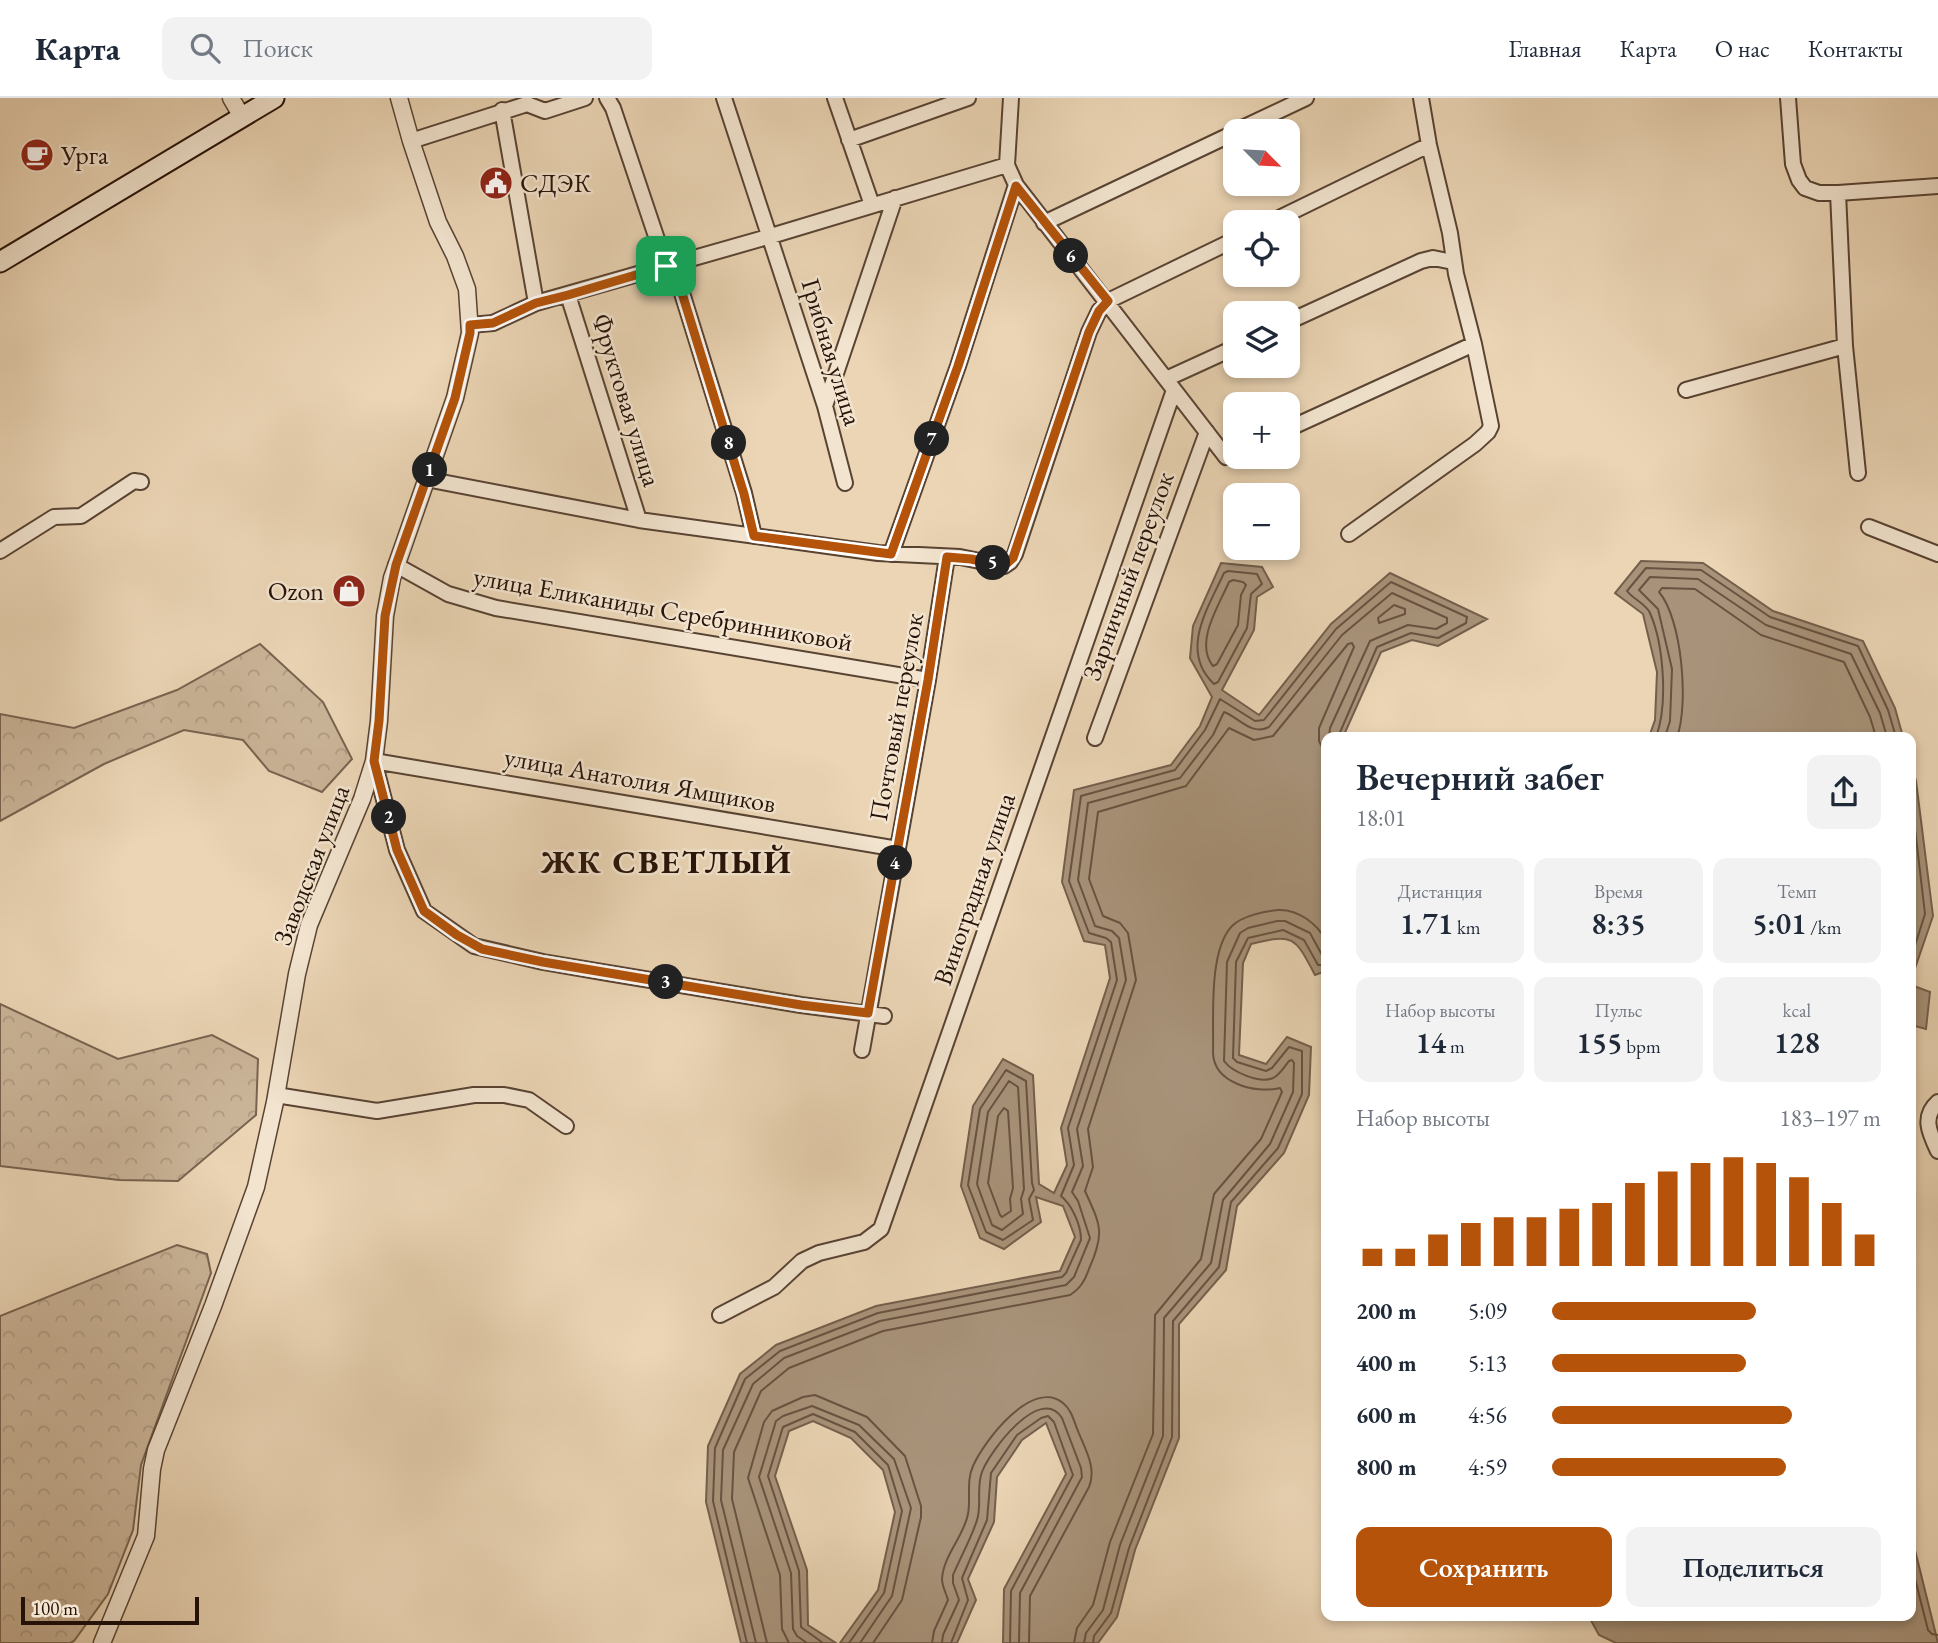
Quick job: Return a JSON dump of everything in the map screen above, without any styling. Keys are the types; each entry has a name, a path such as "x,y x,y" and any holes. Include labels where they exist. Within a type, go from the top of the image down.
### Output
{"main road":[{"path":"0,261 274,98"}],"street":[{"path":"231,98 242,117"},
{"name":"Заводская улица","path":"102,1643 143,1546 148,1527 156,1450 251,1202 276,1096 297,975 309,925 362,799 374,761 385,616 396,565 455,398 470,333 467,289 438,222 399,98"},
{"path":"411,141 502,110 527,104 545,111 585,98"},
{"name":"Грибная улица","path":"724,98 825,406 845,483"},
{"path":"835,98 872,205"},
{"path":"849,139 968,98"},
{"path":"1011,98 1007,165 1016,186 1108,301 1206,432 1223,448"},
{"path":"1261,119 1306,98"},
{"path":"1349,534 1475,444 1488,432 1491,423 1453,262 1450,233 1420,98"},
{"path":"1788,98 1792,152 1799,180 1805,188 1819,193 1838,194 1938,186"},
{"path":"610,103 670,265 744,494 754,536"},
{"path":"502,110 536,303"},
{"path":"1044,223 1223,137"},
{"path":"1296,210 1429,145"},
{"path":"470,325 493,323 536,303 1007,165"},
{"path":"891,554 962,353 1016,186"},
{"path":"1838,194 1844,346 1858,473"},
{"path":"825,406 895,198"},
{"path":"426,479 639,520 891,554 971,559 1004,566 1013,558 1089,332 1099,311 1108,301 1223,245"},
{"path":"1300,316 1421,261 1433,258 1453,262"},
{"name":"Фруктовая улица","path":"568,295 639,520"},
{"path":"1300,424 1474,344"},
{"path":"1686,390 1844,346"},
{"path":"1170,384 1223,354"},
{"name":"Виноградная улица","path":"720,1315 774,1287 802,1261 819,1253 872,1239 881,1228 1170,384"},
{"name":"Зарничный переулок","path":"1095,738 1206,432"},
{"path":"0,551 54,517 81,516 134,481 141,482"},
{"path":"1869,527 1938,554"},
{"name":"Почтовый переулок","path":"862,1050 928,680 947,557"},
{"name":"улица Еликаниды Серебринниковой","path":"396,565 448,594 496,608 928,680"},
{"path":"374,761 397,850 424,911 482,949 543,962 801,1005 884,1016"},
{"name":"улица Анатолия Ямщиков","path":"374,761 898,849"},
{"path":"276,1096 377,1111 474,1095 504,1094 529,1100 566,1126"},
{"path":"1938,1102 1930,1110 1928,1123 1938,1151"}],"green space":[{"path":"260,644 323,702 352,759 322,792 269,771 243,740 184,730 104,764 0,821 0,714 74,728 177,690"},
{"path":"0,1004 118,1059 212,1035 258,1059 256,1115 178,1181 119,1180 0,1166"},
{"path":"177,1245 207,1254 211,1273 141,1465 133,1530 108,1594 70,1643 0,1643 0,1316"}],"water":[{"path":"1641,561 1703,563 1773,611 1863,641 1895,708 1902,732 1651,732 1655,720 1657,672 1643,614 1615,593"},
{"path":"1221,563 1262,567 1273,587 1257,597 1254,630 1222,690 1259,715 1331,624 1390,573 1487,619 1438,646 1412,640 1381,652 1345,732 1321,732 1321,973 1315,975 1303,953 1292,941 1276,939 1251,944 1243,963 1239,1055 1266,1064 1287,1037 1311,1047 1309,1095 1284,1153 1237,1206 1226,1270 1179,1324 1179,1438 1135,1550 1117,1617 1098,1643 1003,1643 1004,1589 1066,1474 1046,1423 1022,1440 997,1477 994,1522 968,1579 976,1600 957,1643 840,1643 878,1590 895,1512 883,1470 851,1438 813,1421 789,1431 775,1476 807,1570 808,1625 836,1643 741,1643 706,1502 708,1446 740,1374 776,1345 876,1306 1060,1271 1075,1237 1063,1206 1036,1197 1041,1222 1004,1249 980,1238 961,1186 973,1106 1003,1059 1033,1075 1039,1184 1054,1193 1067,1165 1061,1128 1110,978 1105,945 1084,941 1062,882 1074,790 1171,765 1200,726 1212,697 1190,658 1193,626"},
{"path":"1916,781 1933,916 1916,965"},
{"path":"1916,987 1930,992 1926,1029 1916,1026"},
{"path":"1916,1554 1938,1643 1616,1643 1599,1635 1591,1621 1916,1621"}],"place":[{"name":"Урга","path":"37,155"},
{"name":"СДЭК","path":"496,183"},
{"name":"Ozon","path":"349,591"}],"district":[{"name":"ЖК СВЕТЛЫЙ","path":"667,861"}],"route":[{"path":"1016,186 1108,301 1095,317 1089,332 1013,558 1004,566 947,557 928,680 868,1013 801,1005 543,962 482,949 424,911 397,850 374,761 385,616 396,565 455,398 470,325 493,323 536,303 666,266 673,264 744,494 754,536 878,554 891,554 958,366 1016,186"}]}
